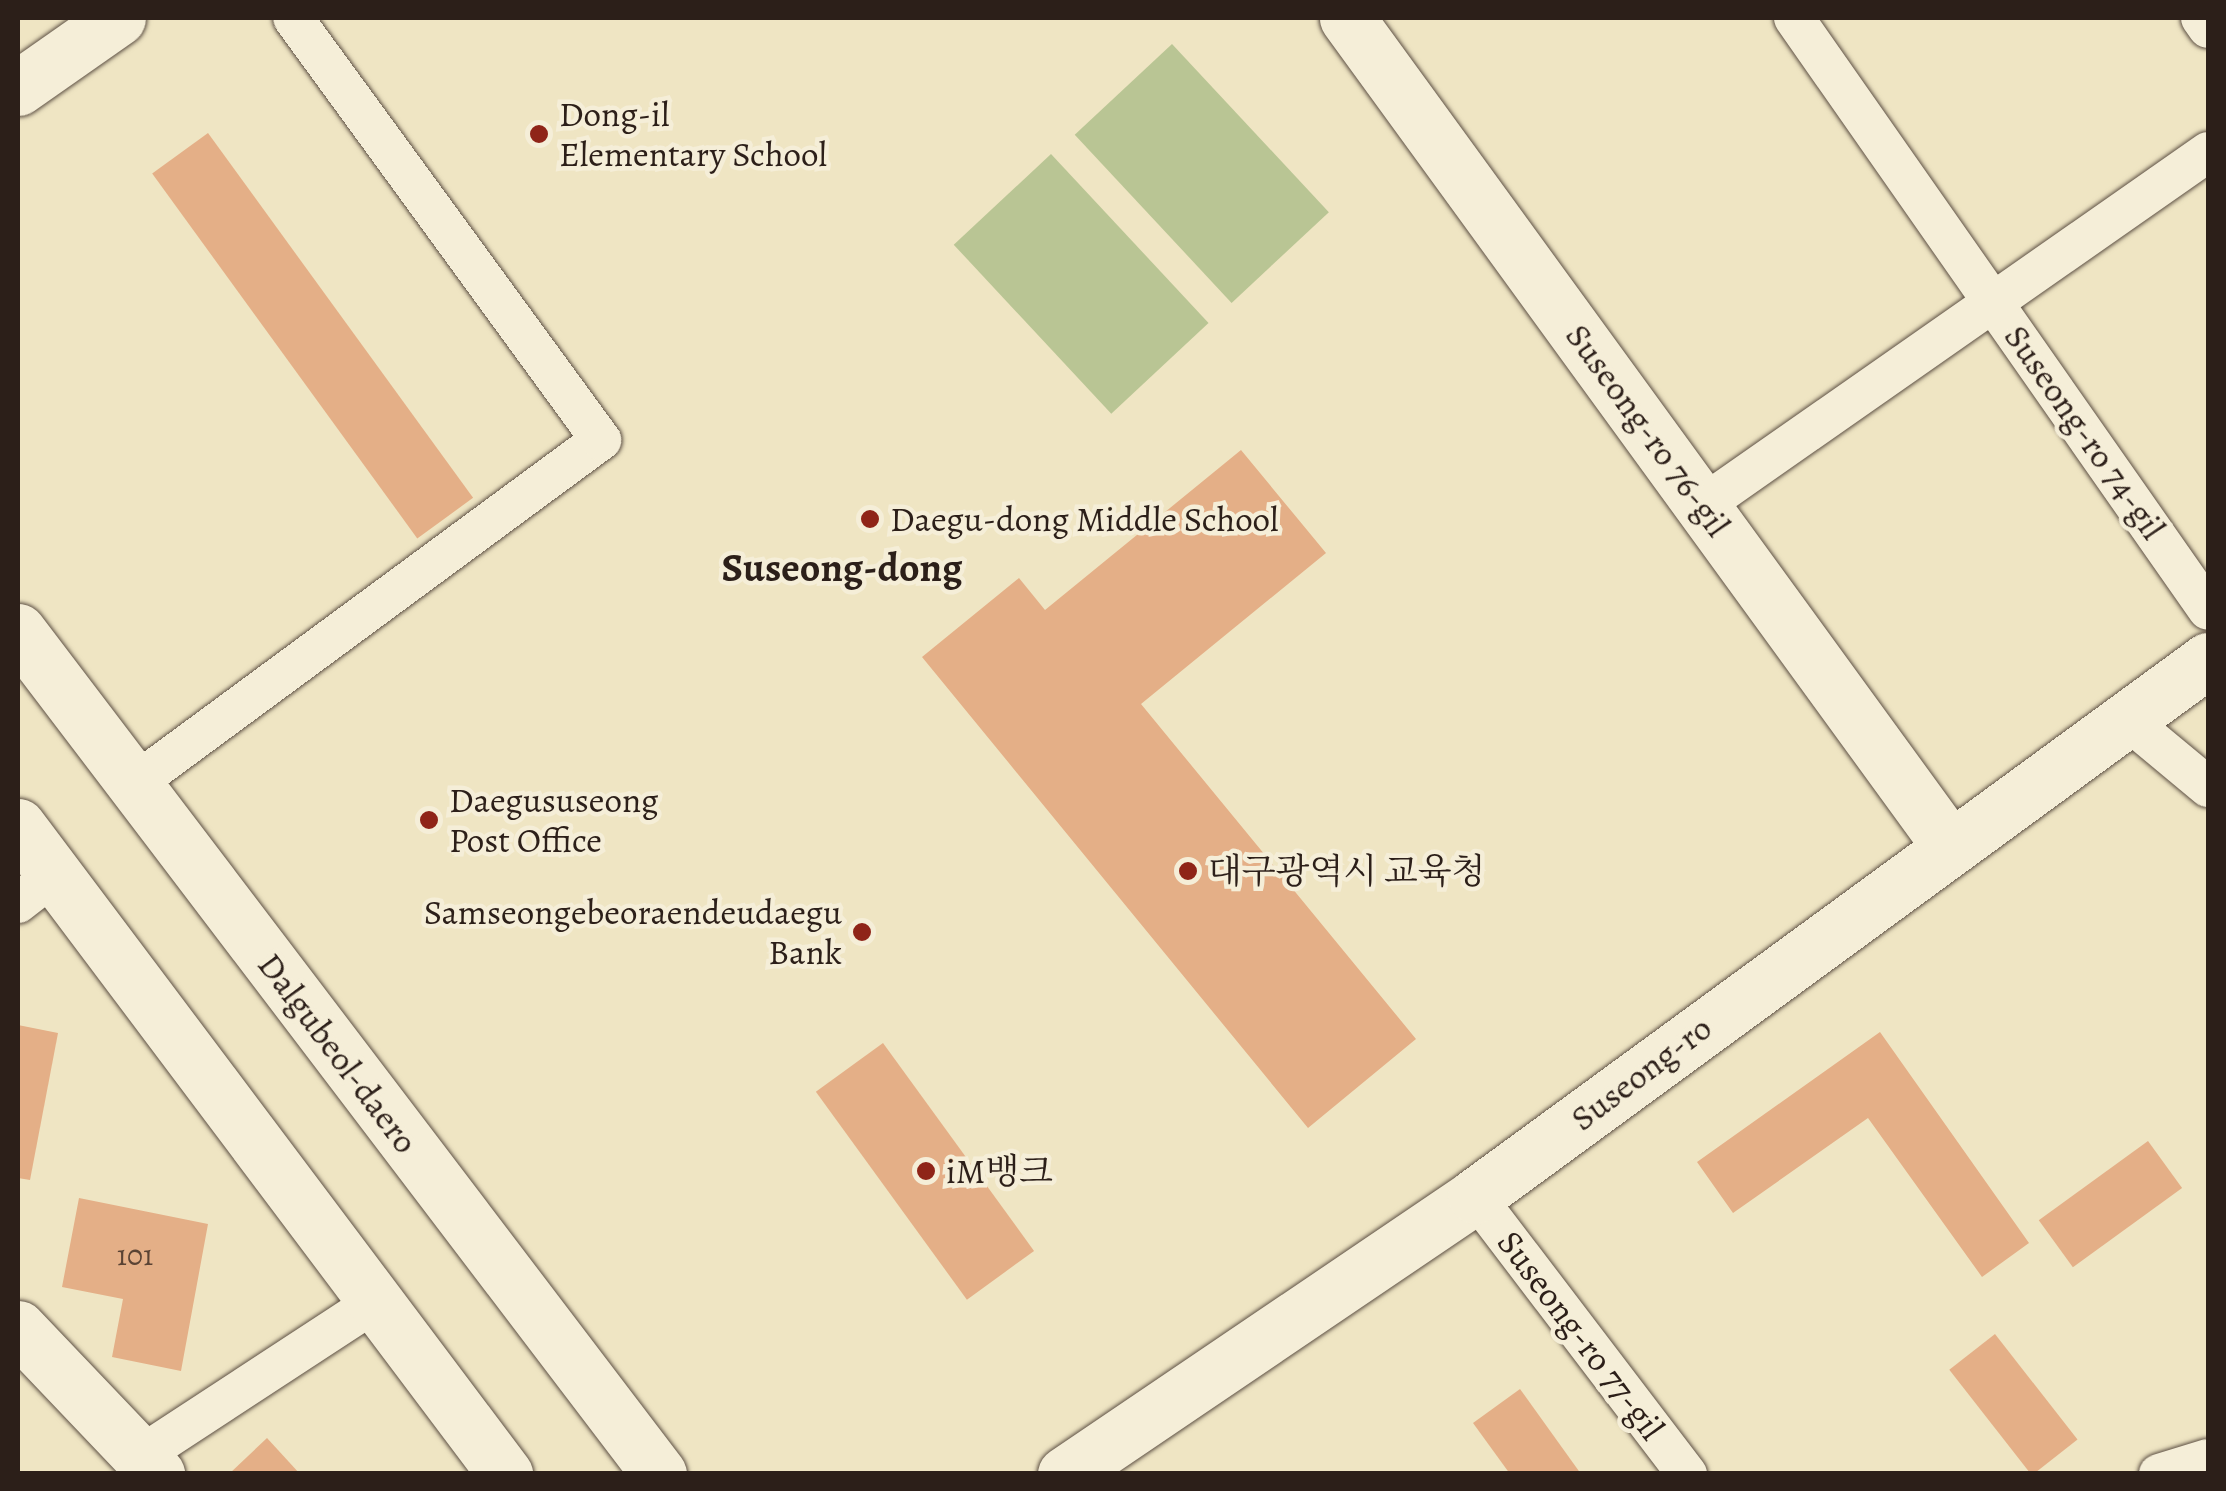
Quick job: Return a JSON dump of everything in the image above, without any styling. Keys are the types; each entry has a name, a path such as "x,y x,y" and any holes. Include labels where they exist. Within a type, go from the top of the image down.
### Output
{"main road":[{"path":"18,88 118,18"},
{"name":"Suseong-ro 76-gil","path":"1347,18 1948,844"},
{"name":"Dalgubeol-daero","path":"18,631 659,1474"},
{"name":"Suseong-ro","path":"1065,1474 1474,1196 1948,844 2208,660"},
{"path":"18,826 36,889 374,1303 505,1474"},
{"path":"18,1328 148,1465"}],"street":[{"path":"134,784 602,440 293,18"},
{"name":"Suseong-ro 74-gil","path":"1794,18 2208,610"},
{"path":"2201,18 2208,28"},
{"path":"1995,303 2208,152"},
{"name":"Suseong-ro 74-gil","path":"1703,505 1995,303"},
{"path":"2125,718 2208,786"},
{"name":"Suseong-ro 77-gil","path":"1474,1196 1688,1474"},
{"path":"148,1465 374,1303"},
{"path":"2158,1474 2208,1459"}],"green space":[{"path":"1172,44 1329,212 1232,303 1075,135"},
{"path":"1051,154 1209,323 1111,414 954,245"}],"building":[{"path":"208,133 473,498 417,538 152,174"},
{"name":"대구광역시 교육청","path":"1241,450 1326,553 1141,704 1416,1039 1308,1128 922,657 1019,578 1045,610"},
{"path":"18,1025 58,1033 30,1180 18,1178"},
{"path":"1880,1032 2029,1243 1982,1277 1868,1118 1733,1213 1697,1162"},
{"name":"iM뱅크","path":"883,1043 1034,1251 967,1300 816,1092"},
{"path":"2148,1141 2182,1188 2073,1267 2039,1220"},
{"path":"79,1198 208,1224 181,1371 112,1357 123,1299 62,1287"},
{"path":"1995,1334 2077,1440 2031,1474 1949,1370"},
{"path":"1520,1389 1581,1474 1510,1474 1473,1423"},
{"path":"267,1438 300,1474 229,1474"}],"place":[{"name":"Dong-il Elementary School","path":"539,134"},
{"name":"Daegu-dong Middle School","path":"870,519"},
{"name":"Daegususeong Post Office","path":"429,820"},
{"name":"대구광역시 교육청","path":"1188,871"},
{"name":"Samseongebeoraendeudaegu Bank","path":"862,932"},
{"name":"iM뱅크","path":"926,1171"}],"district":[{"name":"Suseong-dong","path":"842,568"}]}
